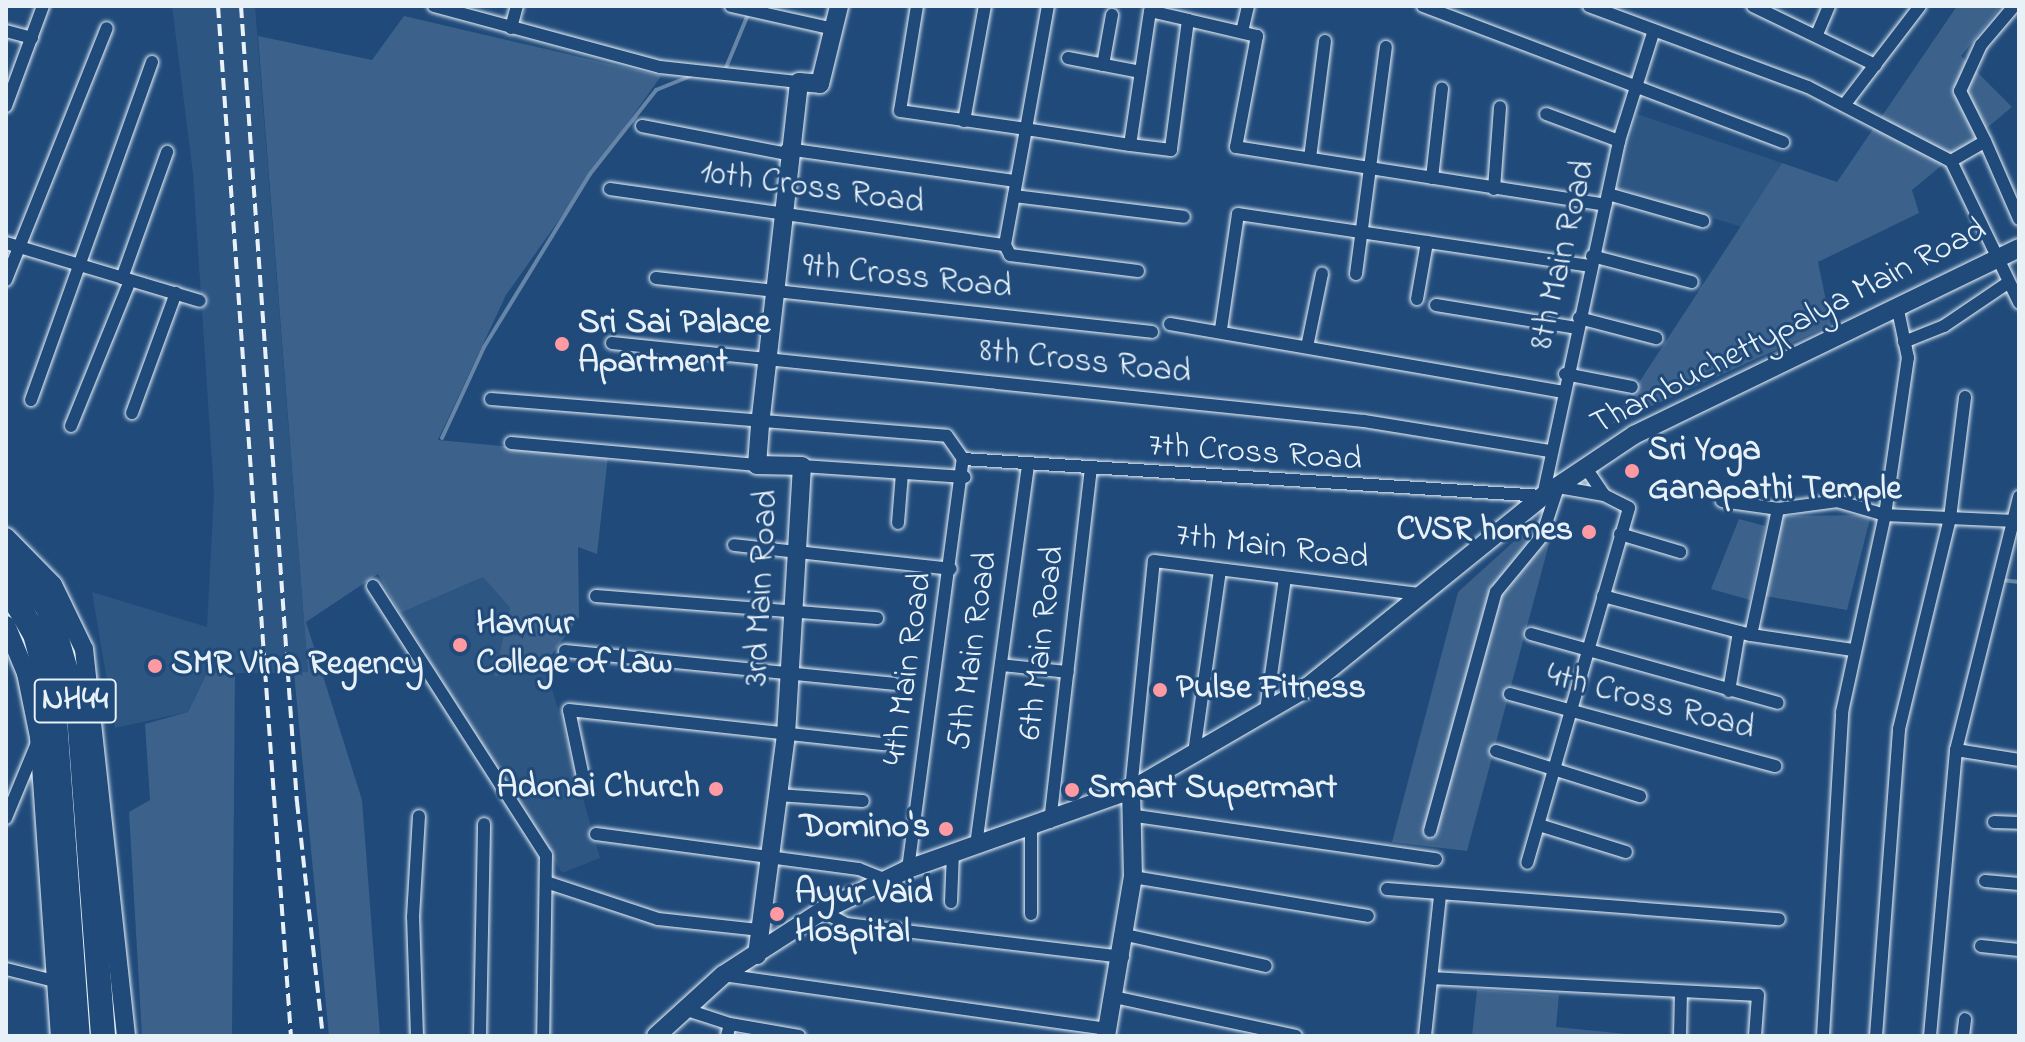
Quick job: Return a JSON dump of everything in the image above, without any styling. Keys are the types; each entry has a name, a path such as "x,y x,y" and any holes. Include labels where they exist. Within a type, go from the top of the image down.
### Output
{"highway":[{"name":"NH44","path":"6,555 28,575 63,643 95,865 103,1036"},
{"name":"NH44","path":"6,585 35,634 54,705 58,853 78,1036"}],"street":[{"path":"6,106 43,6"},
{"path":"434,6 660,67 718,68 820,84 839,6"},
{"path":"511,28 517,6"},
{"path":"917,6 900,111 1171,150 1185,15"},
{"path":"964,121 985,6"},
{"path":"1005,245 1048,6"},
{"path":"1242,32 1248,6"},
{"path":"1423,6 1783,142"},
{"path":"1589,6 1845,104 1951,161 1998,259 2006,284 2019,302"},
{"path":"1753,6 1818,32 1875,65"},
{"path":"1818,32 1829,6"},
{"path":"1845,104 1920,6"},
{"path":"2017,6 1981,45 1960,91 2019,219"},
{"path":"740,7 834,29"},
{"path":"1130,145 1150,11 1185,15 1257,36 1236,147 1494,189 1606,200 1703,221"},
{"path":"1103,65 1112,15"},
{"path":"6,280 12,245 107,28"},
{"name":"8th Main Road","path":"1430,831 1496,592 1542,536 1551,492 1550,451 1565,374 1619,141 1640,90 1654,30"},
{"path":"6,31 32,38"},
{"path":"1310,158 1325,41"},
{"path":"1356,274 1386,47"},
{"path":"1068,58 1141,72"},
{"path":"31,400 152,62"},
{"path":"6,66 20,69"},
{"name":"3rd Main Road","path":"757,955 786,735 802,466 757,465 779,213 799,82"},
{"path":"1432,178 1442,89"},
{"path":"1494,189 1500,107"},
{"path":"1546,114 1619,141"},
{"path":"642,126 787,152 1016,181"},
{"path":"1951,161 1985,141"},
{"path":"71,426 126,279 167,152"},
{"name":"10th Cross Road","path":"610,189 1005,245 1010,255 1138,271"},
{"path":"1014,196 1184,217"},
{"path":"1221,329 1238,214 1427,242 1591,261 1692,282"},
{"path":"1417,299 1427,242"},
{"path":"12,245 200,301"},
{"name":"Thambuchettypalya Main Road","path":"656,1036 723,975 822,911 908,869 1031,825 1050,822 1131,790 1266,710 1385,631 1419,594 1551,492 1634,435 1898,310 2019,248"},
{"path":"1307,347 1322,274"},
{"name":"9th Cross Road","path":"656,278 1152,332"},
{"path":"1904,342 1953,321 2006,284"},
{"path":"132,413 176,293"},
{"path":"1436,305 1577,323 1656,338"},
{"path":"1823,1036 1842,712 1853,650 1885,515 1904,342 1898,310"},
{"path":"1170,324 1221,329 1562,392"},
{"name":"8th Cross Road","path":"612,343 1364,421 1550,451"},
{"path":"1565,374 1632,387"},
{"path":"1876,1036 1899,729 1950,518 1965,397"},
{"path":"491,399 760,425 947,436 963,459 965,477 802,466"},
{"path":"511,443 757,465"},
{"name":"7th Cross Road","path":"963,459 1091,470 1604,495"},
{"name":"5th Main Road","path":"976,845 1028,464"},
{"path":"1527,863 1629,508 1604,495 1586,468"},
{"name":"6th Main Road","path":"1050,822 1091,470"},
{"path":"898,523 902,473"},
{"name":"4th Main Road","path":"908,869 965,477"},
{"path":"1930,1036 1956,750 2019,497"},
{"path":"1722,501 1778,509 1837,501 1885,515 2014,521"},
{"path":"1729,691 1778,509"},
{"path":"1620,534 1680,552"},
{"path":"6,537 53,585 84,649 126,1036"},
{"path":"734,545 798,549 951,569"},
{"name":"7th Main Road","path":"1131,790 1154,561 1419,594"},
{"path":"1194,753 1220,570"},
{"path":"1266,710 1285,578"},
{"path":"373,586 546,855 543,1036"},
{"path":"596,596 877,618"},
{"path":"1603,596 1745,634 1853,650"},
{"path":"6,625 26,673 58,853 60,1036"},
{"path":"1531,634 1778,703"},
{"path":"565,651 893,684"},
{"path":"1001,665 1068,672"},
{"name":"4th Cross Road","path":"1510,694 1775,766"},
{"path":"583,777 569,710 884,744"},
{"path":"6,818 39,737"},
{"path":"1956,750 2019,760"},
{"path":"1496,751 1640,796"},
{"path":"723,975 1106,1032 1123,957 1133,877 1136,816 1131,790"},
{"path":"778,795 863,801"},
{"path":"417,1036 413,917 419,816"},
{"path":"1136,816 1436,859"},
{"path":"1994,822 2019,823"},
{"path":"480,1036 484,824"},
{"path":"1031,825 1031,914"},
{"path":"1539,825 1626,852"},
{"path":"596,834 769,860 859,869 886,880"},
{"path":"951,902 953,853"},
{"path":"1133,877 1368,916"},
{"path":"1985,881 2019,884"},
{"path":"546,882 658,919 760,930"},
{"path":"1387,889 1779,919"},
{"path":"1425,1036 1440,895"},
{"path":"822,911 846,924 1123,957"},
{"path":"1126,935 1266,966"},
{"path":"1981,946 2019,950"},
{"path":"6,969 58,982"},
{"path":"1432,978 1758,995 1755,1036"},
{"path":"1680,1036 1681,992"},
{"path":"1114,997 1296,1036"},
{"path":"684,1009 729,1030 799,1036"},
{"path":"1963,1036 1965,1019"}],"shaded area":[{"path":"172,6 255,6 308,673 207,673 188,712 115,728 92,592 207,627 214,493 193,174"},
{"path":"1957,6 2001,6 1961,56 2012,107 1912,190 1919,213 1818,262 1831,325 1612,424 1782,163 1837,182"},
{"path":"404,16 661,76 506,295 438,440 608,456 597,554 578,547 579,617 545,664 494,677 510,608 483,577 400,613 378,574 306,622 362,800 380,1036 329,1036 294,673 308,672 258,36 372,60"},
{"path":"1637,114 1782,163 1742,227 1618,189"},
{"path":"1561,499 1467,851 1392,842 1458,592"},
{"path":"1871,515 1847,610 1765,596 1782,516"},
{"path":"1739,519 1765,526 1750,600 1711,589"},
{"path":"483,577 510,608 494,677 545,664 600,858 562,873 400,613"},
{"path":"207,673 235,673 232,1036 142,1036 129,812 150,800 145,724 188,712"},
{"path":"1477,990 1559,995 1556,1027 1647,1036 1472,1036"}],"waterway":[{"path":"725,70 749,12"},
{"path":"442,438 484,347 590,174 656,90 693,75"},
{"path":"2002,580 2019,582"}],"railway":[{"path":"218,6 291,1036"},
{"path":"241,6 297,802 323,1036"}],"place":[{"name":"Sri Sai Palace Apartment","path":"562,344"},
{"name":"Sri Yoga Ganapathi Temple","path":"1632,471"},
{"name":"CVSR homes","path":"1589,532"},
{"name":"Havnur College of Law","path":"460,645"},
{"name":"SMR Vina Regency","path":"155,666"},
{"name":"Pulse Fitness","path":"1160,690"},
{"name":"Adonai Church","path":"716,789"},
{"name":"Smart Supermart","path":"1072,790"},
{"name":"Domino's","path":"946,829"},
{"name":"Ayur Vaid Hospital","path":"777,914"}]}
